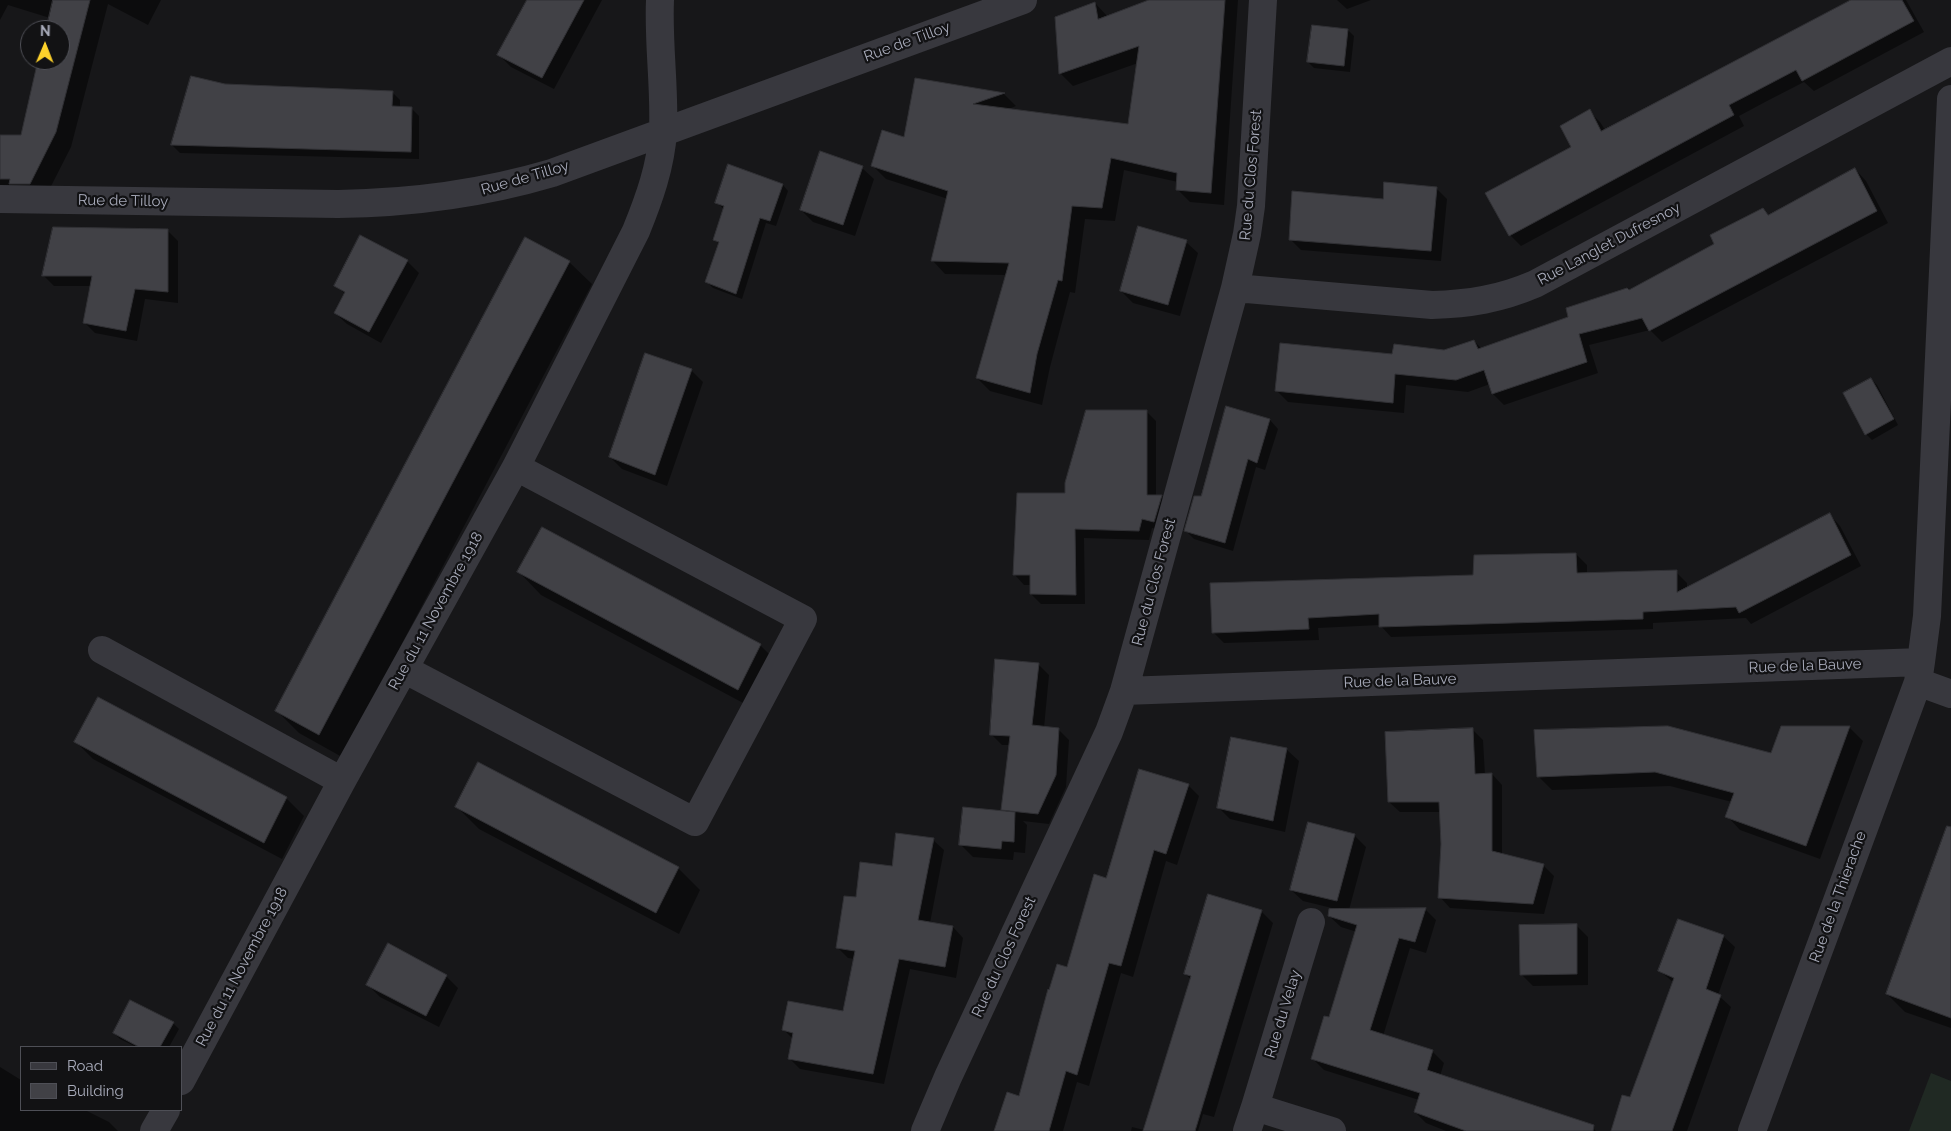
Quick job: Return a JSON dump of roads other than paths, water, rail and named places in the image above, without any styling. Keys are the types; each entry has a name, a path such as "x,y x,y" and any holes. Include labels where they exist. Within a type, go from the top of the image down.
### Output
{"street":[{"name":"Rue du 11 Novembre 1918","path":"182,1079 342,781 516,468 636,231 647,204 659,163 663,131 660,0"},
{"name":"Rue de Tilloy","path":"0,199 382,204 433,199 524,181 552,172 1023,0"},
{"name":"Rue du Clos Forest","path":"925,1131 948,1077 1109,732 1124,691 1235,288 1248,234 1252,199 1263,0"},
{"name":"Rue Langlet Dufresnoy","path":"1235,288 1432,305 1456,304 1509,295 1535,284 1951,61"},
{"path":"1951,98 1926,616 1920,672 1951,694"},
{"path":"404,669 695,822 803,619 516,468"},
{"path":"102,650 342,781"},
{"name":"Rue de la Bauve","path":"1124,691 1920,672"},
{"name":"Rue de la Thierache","path":"1752,1131 1920,672"},
{"name":"Rue du Velay","path":"1311,922 1251,1119 1332,1131"},
{"path":"154,1131 165,1111"}]}
